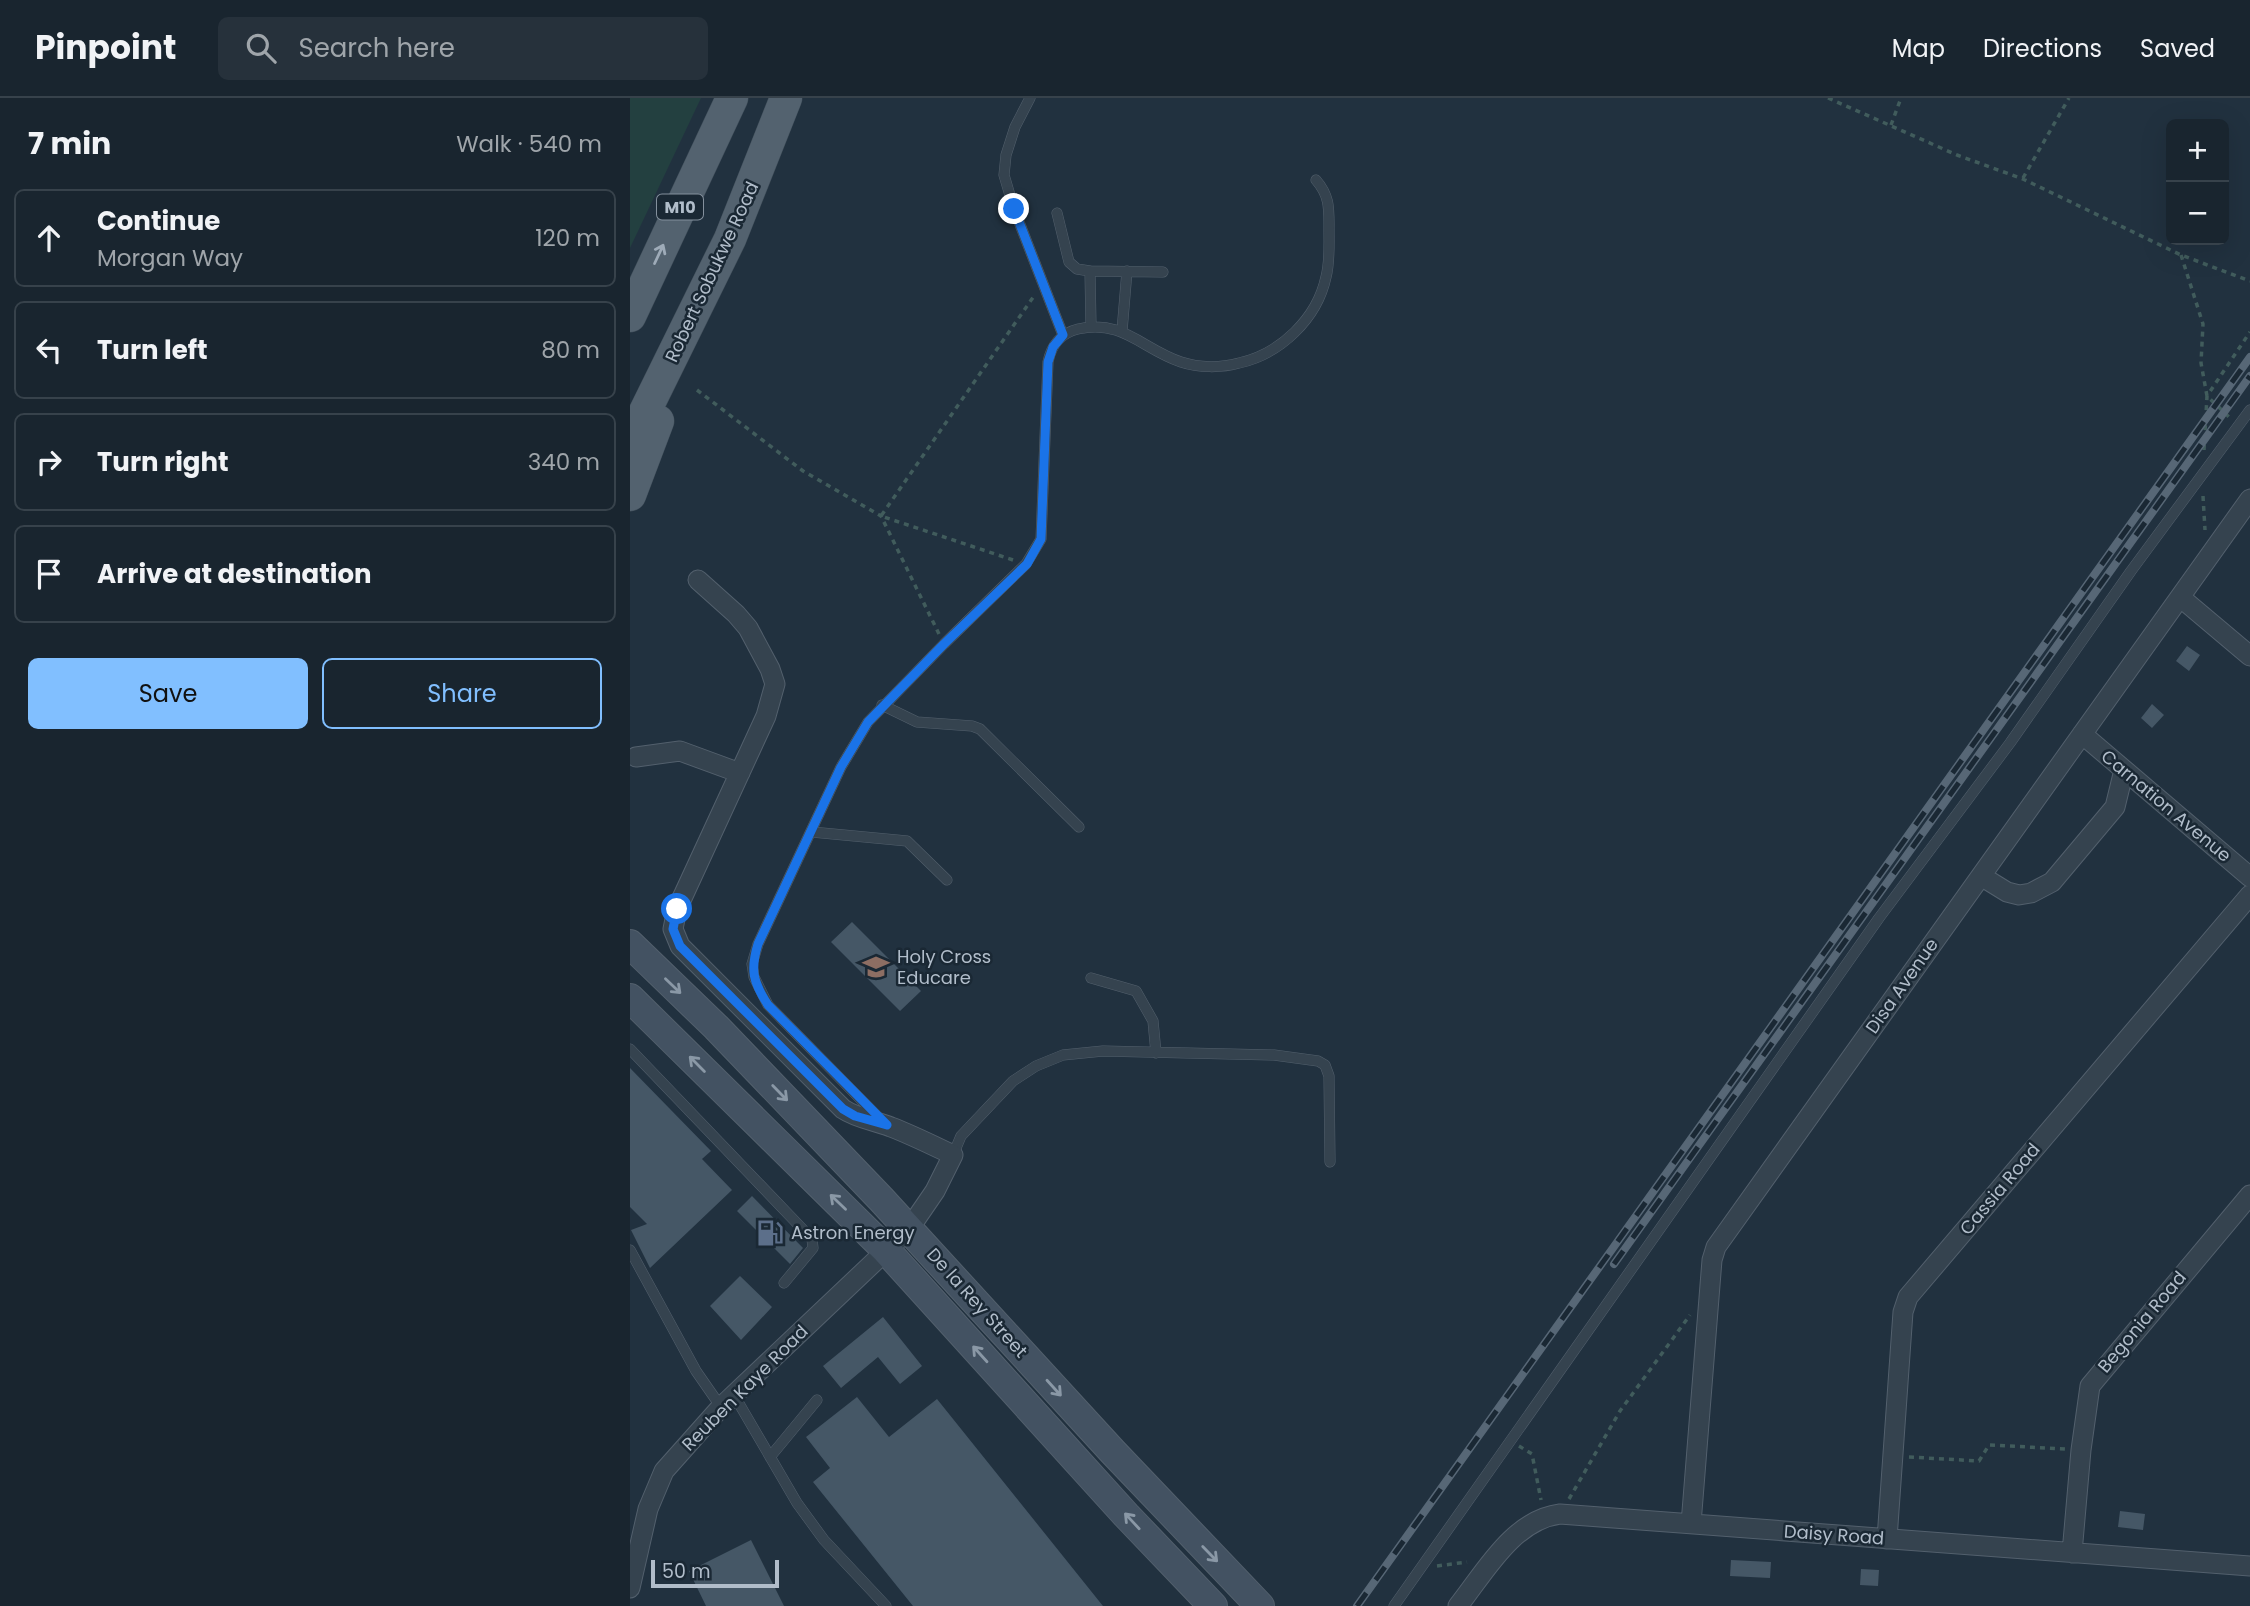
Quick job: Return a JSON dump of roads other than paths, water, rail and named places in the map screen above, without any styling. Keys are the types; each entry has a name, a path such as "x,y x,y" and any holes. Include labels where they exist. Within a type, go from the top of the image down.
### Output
{"main road":[{"name":"M10","path":"630,316 732,98"},
{"name":"Robert Sobukwe Road","path":"630,442 703,298 753,184 786,98"},
{"path":"630,495 703,298"},
{"name":"De la Rey Street","path":"630,944 725,1036 909,1229 1113,1452 1259,1606"},
{"name":"De la Rey Street","path":"630,998 886,1250 1213,1606"}],"street":[{"name":"Disa Avenue","path":"1691,1524 1713,1254 2250,499"},
{"path":"698,580 720,597 748,628 775,684 766,716 677,909 673,922 675,938 721,988 843,1109 855,1116 887,1125 953,1155"},
{"path":"2180,597 2250,656"},
{"name":"Carnation Avenue","path":"2082,734 2250,877"},
{"path":"636,757 680,751 740,773"},
{"path":"1981,876 2007,892 2020,895 2043,888 2052,882 2115,807 2124,770"},
{"name":"Cassia Road","path":"1886,1539 1903,1312 1908,1297 2250,895"},
{"name":"Reuben Kaye Road","path":"630,1588 648,1509 664,1471 727,1401 909,1229 935,1191 953,1155"},
{"name":"Begonia Road","path":"2072,1553 2086,1401 2090,1386 2249,1199"},
{"name":"Daisy Road","path":"1458,1606 1494,1560 1523,1529 1552,1515 2250,1566"}],"lane":[{"path":"1027,100 1006,155 1004,176 1014,209 1063,335"},
{"path":"887,1125 768,1005 754,977 752,964 758,944 841,767 868,722 1027,564 1041,539 1048,362 1053,347 1063,335 1091,326 1106,326 1122,331 1166,356 1202,366 1241,363 1283,342 1297,331 1310,314 1326,278 1329,245 1328,196 1316,180"},
{"path":"1057,213 1069,262 1077,269 1163,272"},
{"path":"1090,271 1091,326"},
{"path":"1122,331 1127,271"},
{"path":"1394,1606 1871,929 2010,743 2131,571 2250,410"},
{"path":"883,705 917,722 980,729 1079,827"},
{"path":"812,832 907,841 947,880"},
{"path":"1091,978 1136,991 1153,1021 1156,1052"},
{"path":"630,1049 812,1239 813,1248 810,1253 785,1283"},
{"path":"953,1155 961,1136 1013,1081 1036,1066 1063,1055 1103,1051 1274,1055 1318,1061 1325,1065 1329,1076 1330,1162"},
{"path":"630,1250 696,1371 727,1401 770,1457 797,1503 824,1541 886,1606"},
{"path":"770,1457 817,1400"}],"railway":[{"path":"1357,1606 2250,357"},
{"path":"1614,1264 2250,376"}],"place":[{"name":"Holy Cross Educare","path":"876,967"},
{"name":"Astron Energy","path":"770,1233"}]}
